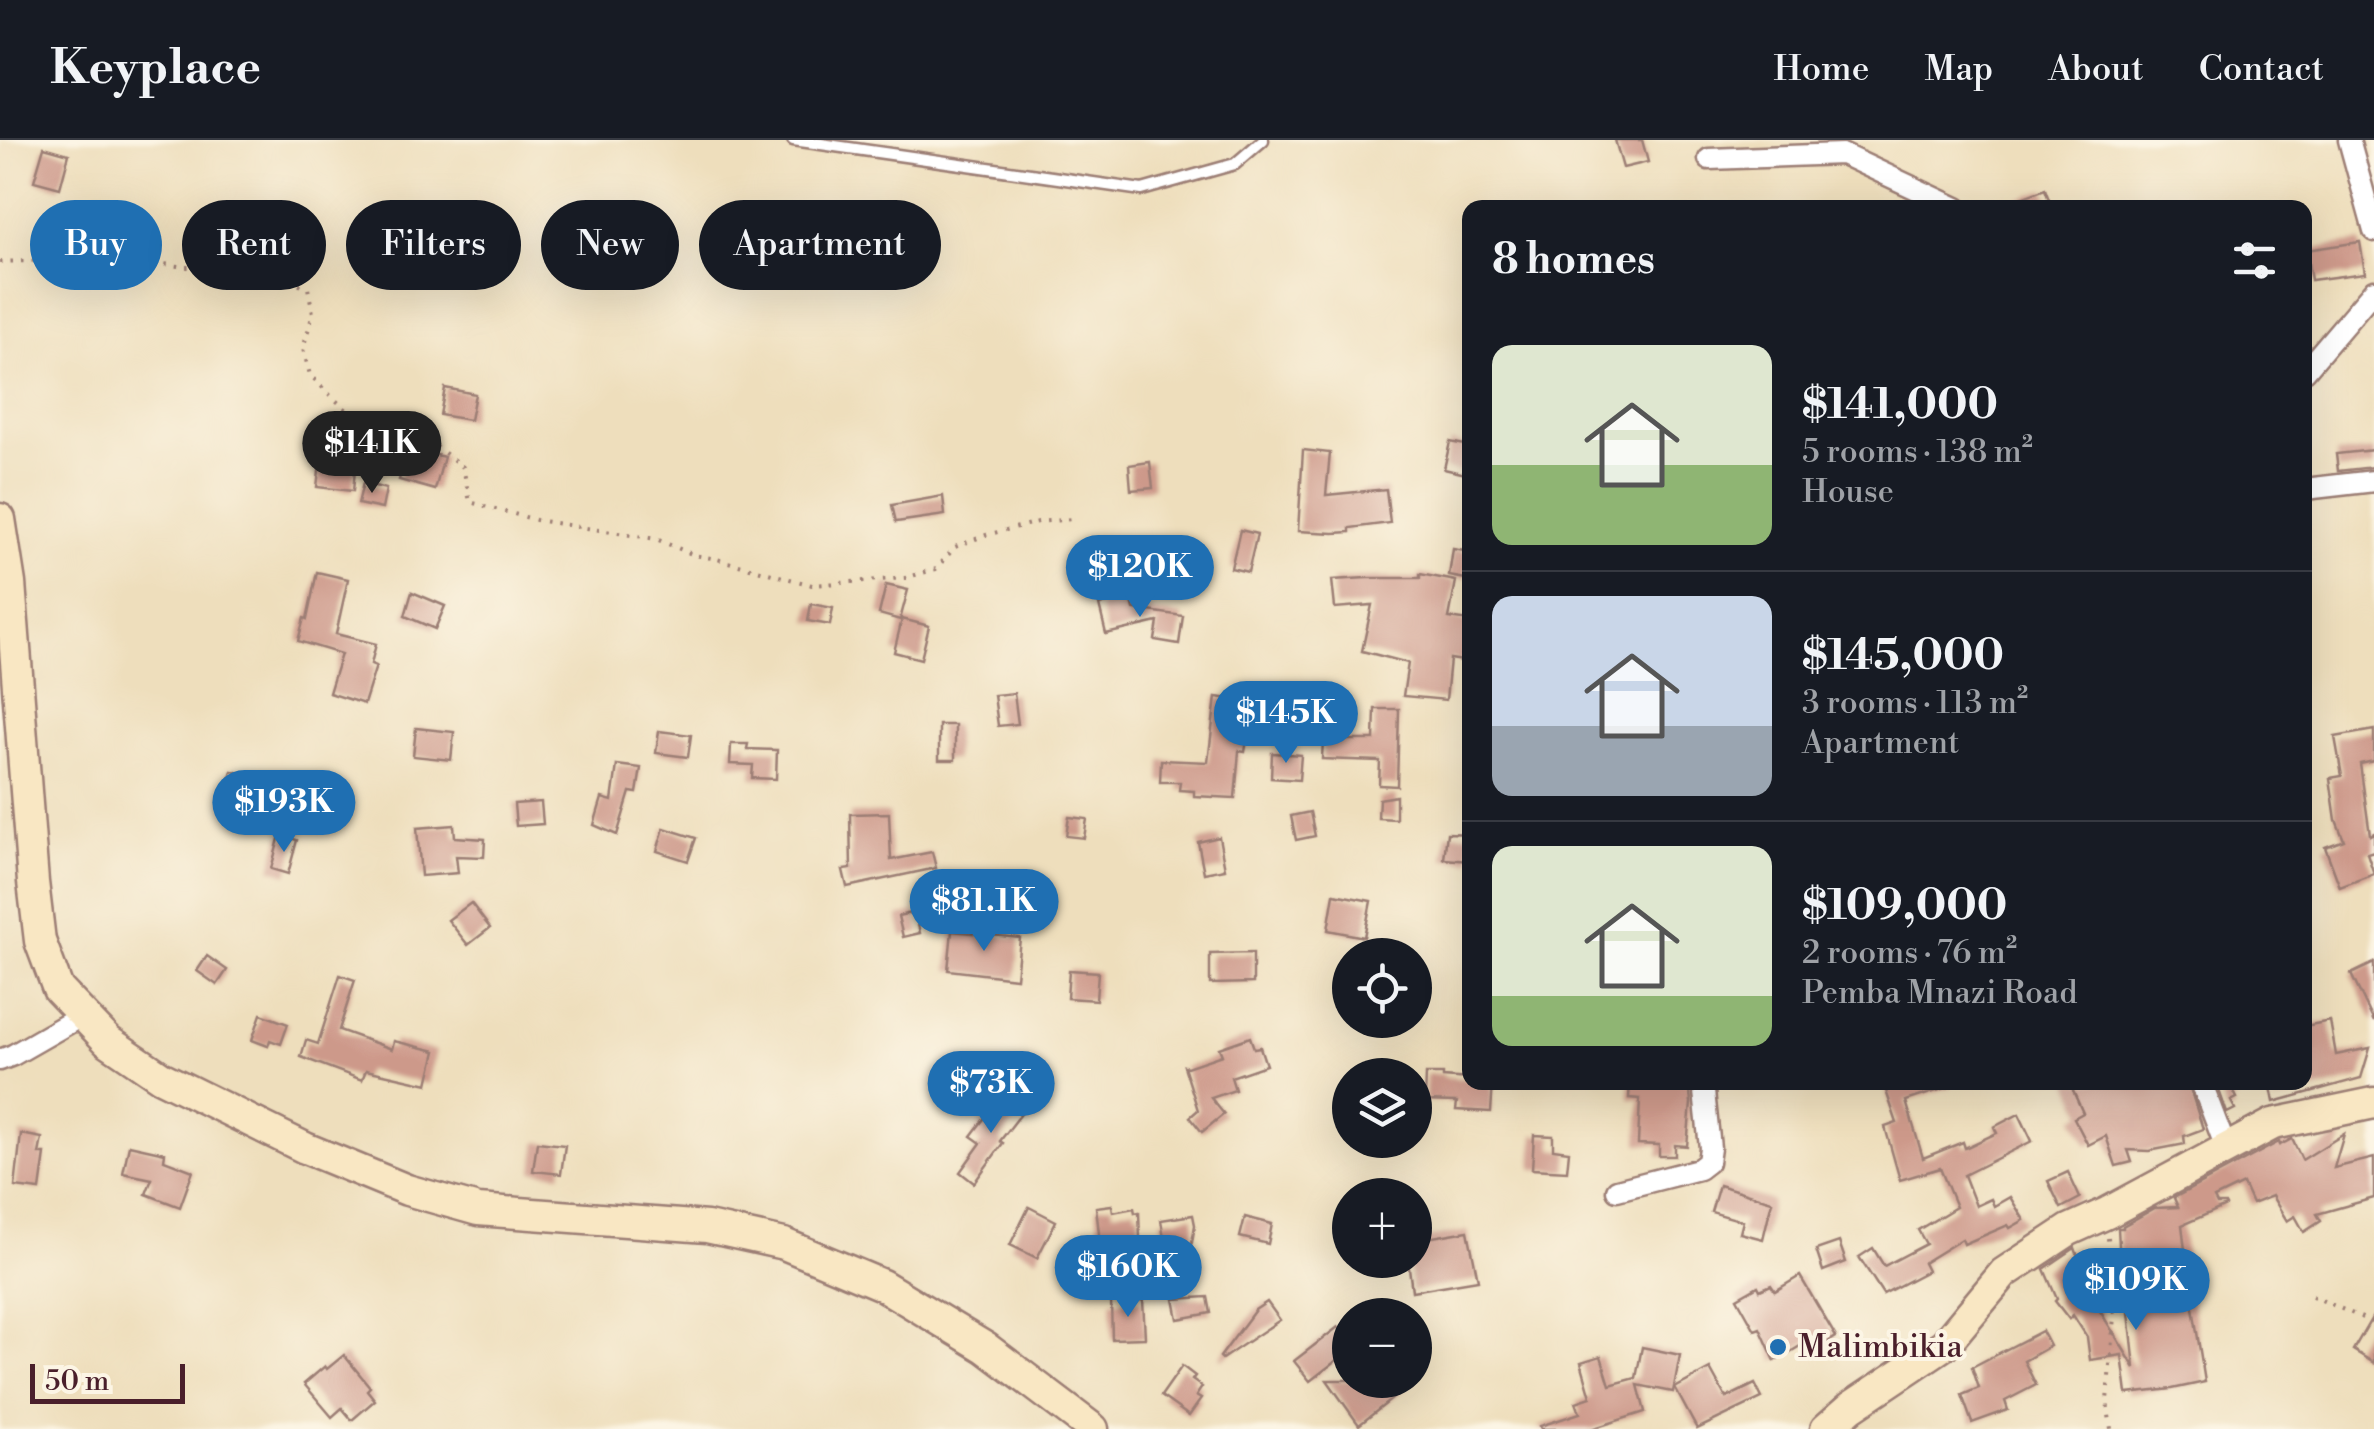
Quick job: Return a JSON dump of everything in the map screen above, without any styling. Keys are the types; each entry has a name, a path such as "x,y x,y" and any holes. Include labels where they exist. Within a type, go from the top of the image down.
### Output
{"street":[{"path":"2349,140 2374,231"},
{"path":"1708,159 1842,154 1940,200"},
{"path":"2312,363 2374,290"},
{"path":"2312,488 2374,481"},
{"path":"0,519 10,583 40,942 58,989 108,1040 161,1077 305,1148 407,1190 478,1210 707,1228 784,1244 882,1285 986,1348 1093,1429"},
{"path":"0,1060 83,1015"},
{"path":"1617,1190 1699,1169 1708,1162 1704,1090"},
{"path":"2204,1090 2226,1148"},
{"path":"1826,1429 1851,1406 1945,1344 2004,1273 2069,1230 2273,1124 2374,1102"}],"lane":[{"path":"792,140 1142,190 1235,164 1263,140"}],"path":[{"path":"0,262 55,260 105,251 185,266 232,266 266,272 308,288 313,314 302,349 310,375 382,441 434,445 463,467 470,502 508,514 656,539 694,555 812,585 906,578 936,569 955,548 986,534 1073,519"},
{"path":"2107,1213 2114,1316 2108,1400 2111,1429"},
{"path":"2312,1296 2374,1323"}],"building":[{"path":"1615,140 1642,140 1648,162 1623,168"},
{"path":"44,147 69,154 60,188 34,181"},
{"path":"2045,189 2049,200 2016,200"},
{"path":"2360,242 2365,273 2312,280 2312,249"},
{"path":"445,388 475,394 470,420 440,415"},
{"path":"1450,442 1462,444 1462,473 1444,469"},
{"path":"322,446 357,449 353,491 317,487"},
{"path":"1303,450 1330,453 1326,495 1386,489 1390,523 1350,528 1350,532 1298,531"},
{"path":"2374,450 2374,467 2338,471 2336,454"},
{"path":"420,451 444,457 435,490 399,480 406,454 418,457"},
{"path":"1150,462 1153,488 1131,490 1129,465"},
{"path":"363,483 386,489 382,509 358,504"},
{"path":"943,496 945,515 896,522 892,505"},
{"path":"1240,530 1257,534 1248,572 1231,568"},
{"path":"1453,549 1462,551 1462,578 1449,576"},
{"path":"317,572 348,579 336,634 376,644 371,664 376,666 364,704 329,693 341,654 298,641"},
{"path":"1420,574 1456,581 1449,618 1462,620 1462,661 1450,659 1446,700 1403,696 1408,663 1362,651 1372,605 1335,608 1332,580 1420,578"},
{"path":"886,585 908,590 900,620 879,614"},
{"path":"412,592 445,606 435,629 405,616"},
{"path":"1131,597 1134,609 1183,616 1179,644 1155,640 1158,622 1106,634 1099,605"},
{"path":"811,604 833,608 830,625 808,621"},
{"path":"902,619 929,626 921,659 894,652"},
{"path":"1014,693 1018,724 998,726 994,695"},
{"path":"1216,697 1239,700 1235,731 1248,733 1245,752 1239,751 1235,798 1194,796 1194,791 1179,790 1180,782 1160,782 1161,760 1208,762"},
{"path":"1375,709 1399,709 1397,786 1379,785 1380,761 1322,759 1323,740 1374,740"},
{"path":"939,725 955,725 955,760 939,760"},
{"path":"416,728 454,732 451,760 413,756"},
{"path":"2374,730 2374,761 2360,764 2370,835 2374,833 2374,851 2367,853 2374,874 2340,887 2325,847 2344,840 2336,820 2330,778 2342,776 2335,737"},
{"path":"659,731 691,735 688,757 656,753"},
{"path":"731,744 777,750 776,779 752,778 753,765 730,764"},
{"path":"1272,753 1301,755 1299,780 1271,778"},
{"path":"617,765 641,768 637,793 630,792 617,835 594,825 602,798 612,801"},
{"path":"232,771 265,779 257,813 223,804"},
{"path":"1396,796 1396,819 1378,818 1379,799"},
{"path":"541,802 543,824 516,826 514,804"},
{"path":"1310,812 1315,836 1296,840 1291,816"},
{"path":"889,813 891,860 932,852 936,868 847,887 843,870 851,869 850,814"},
{"path":"1069,817 1087,819 1084,838 1066,836"},
{"path":"454,825 455,837 485,839 484,857 456,856 458,873 421,876 417,828"},
{"path":"664,828 696,838 688,861 657,851"},
{"path":"1447,833 1462,834 1462,860 1444,859"},
{"path":"280,835 297,840 288,874 271,869"},
{"path":"1219,837 1225,869 1204,873 1198,842"},
{"path":"1334,894 1371,901 1364,937 1328,930"},
{"path":"471,903 490,928 468,945 448,920"},
{"path":"915,912 920,933 903,937 898,916"},
{"path":"952,931 1020,938 1016,978 948,970"},
{"path":"1253,953 1253,983 1210,984 1210,954"},
{"path":"207,956 227,970 217,985 197,971"},
{"path":"2374,963 2374,1022 2351,974"},
{"path":"1069,970 1098,972 1096,1000 1067,998"},
{"path":"340,975 355,980 339,1030 392,1049 394,1041 436,1051 428,1084 366,1070 362,1080 301,1057 306,1040 318,1044"},
{"path":"261,1014 288,1024 281,1044 270,1040 268,1046 252,1040"},
{"path":"2330,1021 2336,1055 2370,1048 2361,1078 2274,1102 2272,1090 2312,1090 2312,1025"},
{"path":"1250,1037 1254,1048 1260,1047 1266,1065 1231,1077 1235,1090 1211,1098 1224,1114 1202,1132 1190,1117 1198,1110 1184,1066 1222,1055 1219,1048"},
{"path":"1432,1074 1462,1078 1462,1090 1492,1090 1491,1112 1456,1110 1457,1102 1432,1101"},
{"path":"1630,1090 1690,1090 1687,1146 1675,1145 1675,1156 1659,1156 1659,1145 1638,1144 1640,1099 1629,1098"},
{"path":"1886,1090 1940,1090 1906,1101 1923,1158 1963,1142 1965,1148 1997,1133 1994,1127 2019,1114 2032,1141 1964,1175 1976,1206 1991,1199 1994,1206 2010,1197 2024,1220 1964,1244 1962,1239 1923,1263 1927,1271 1883,1294 1859,1257 1873,1248 1884,1266 1926,1244 1918,1230 1956,1207 1940,1168 1900,1180 1885,1127 1897,1123"},
{"path":"2073,1090 2191,1090 2203,1129 2184,1136 2185,1144 2149,1151 2128,1150 2132,1162 2116,1166 2106,1136 2088,1145 2074,1118 2083,1113"},
{"path":"2219,1090 2233,1090 2237,1098 2231,1101 2235,1109 2227,1113"},
{"path":"1003,1094 1024,1110 974,1183 960,1172 981,1143 971,1136"},
{"path":"21,1134 42,1138 39,1154 45,1154 40,1190 15,1187"},
{"path":"2344,1134 2334,1168 2374,1158 2374,1198 2317,1214 2321,1221 2304,1232 2295,1216 2287,1221 2272,1196 2252,1204 2243,1184 2214,1198 2217,1204 2226,1206 2182,1225 2186,1258 2120,1263 2118,1228 2155,1208 2178,1207 2174,1198 2279,1142 2280,1145 2292,1139 2302,1160"},
{"path":"1534,1135 1553,1136 1553,1149 1569,1151 1567,1171 1532,1169"},
{"path":"537,1142 565,1145 561,1174 533,1171"},
{"path":"129,1145 165,1153 164,1160 193,1171 180,1207 146,1194 152,1179 123,1173"},
{"path":"2068,1172 2080,1198 2061,1208 2048,1181"},
{"path":"1719,1185 1772,1201 1763,1239 1740,1233 1743,1221 1711,1212"},
{"path":"1112,1205 1113,1212 1134,1208 1135,1213 1139,1212 1140,1240 1113,1246 1117,1277 1090,1281 1086,1244 1100,1242 1096,1207"},
{"path":"1029,1207 1056,1221 1037,1258 1010,1245"},
{"path":"1193,1215 1195,1225 1186,1277 1170,1274 1161,1220"},
{"path":"1245,1217 1272,1224 1268,1244 1240,1237"},
{"path":"1468,1231 1478,1280 1412,1291 1410,1278 1432,1278 1432,1237"},
{"path":"1839,1242 1846,1262 1823,1271 1816,1250"},
{"path":"2075,1248 2084,1273 2071,1278 2100,1311 2135,1368 2128,1303 2191,1295 2205,1382 2127,1394 2122,1355 2090,1360 2087,1337 2073,1315 2069,1319 2055,1301 2044,1269"},
{"path":"1800,1276 1836,1337 1818,1348 1812,1339 1775,1361 1760,1328 1755,1330 1737,1298 1758,1286 1760,1290 1771,1285 1775,1291"},
{"path":"1208,1297 1211,1313 1178,1319 1174,1299"},
{"path":"1143,1300 1145,1338 1112,1339 1111,1301"},
{"path":"1267,1302 1280,1320 1222,1359 1255,1310"},
{"path":"2374,1314 2374,1363 2353,1350"},
{"path":"2042,1331 2050,1346 2024,1361 2036,1385 2005,1401 2008,1410 1972,1423 1962,1395 1979,1388 1972,1367"},
{"path":"1332,1332 1332,1364 1310,1381 1294,1361"},
{"path":"1642,1347 1680,1355 1673,1392 1638,1385 1645,1412 1591,1429 1541,1429 1540,1426 1580,1413 1576,1402 1591,1397 1581,1362 1601,1356 1610,1385 1636,1378"},
{"path":"344,1355 370,1387 367,1390 375,1400 352,1420 342,1408 332,1417 304,1384"},
{"path":"1182,1366 1202,1387 1196,1396 1201,1399 1189,1416 1161,1396"},
{"path":"1710,1369 1726,1398 1755,1384 1762,1398 1697,1429 1675,1388"},
{"path":"1340,1398 1393,1398 1359,1425"}],"place":[{"name":"Malimbikia","path":"1778,1347"}]}
